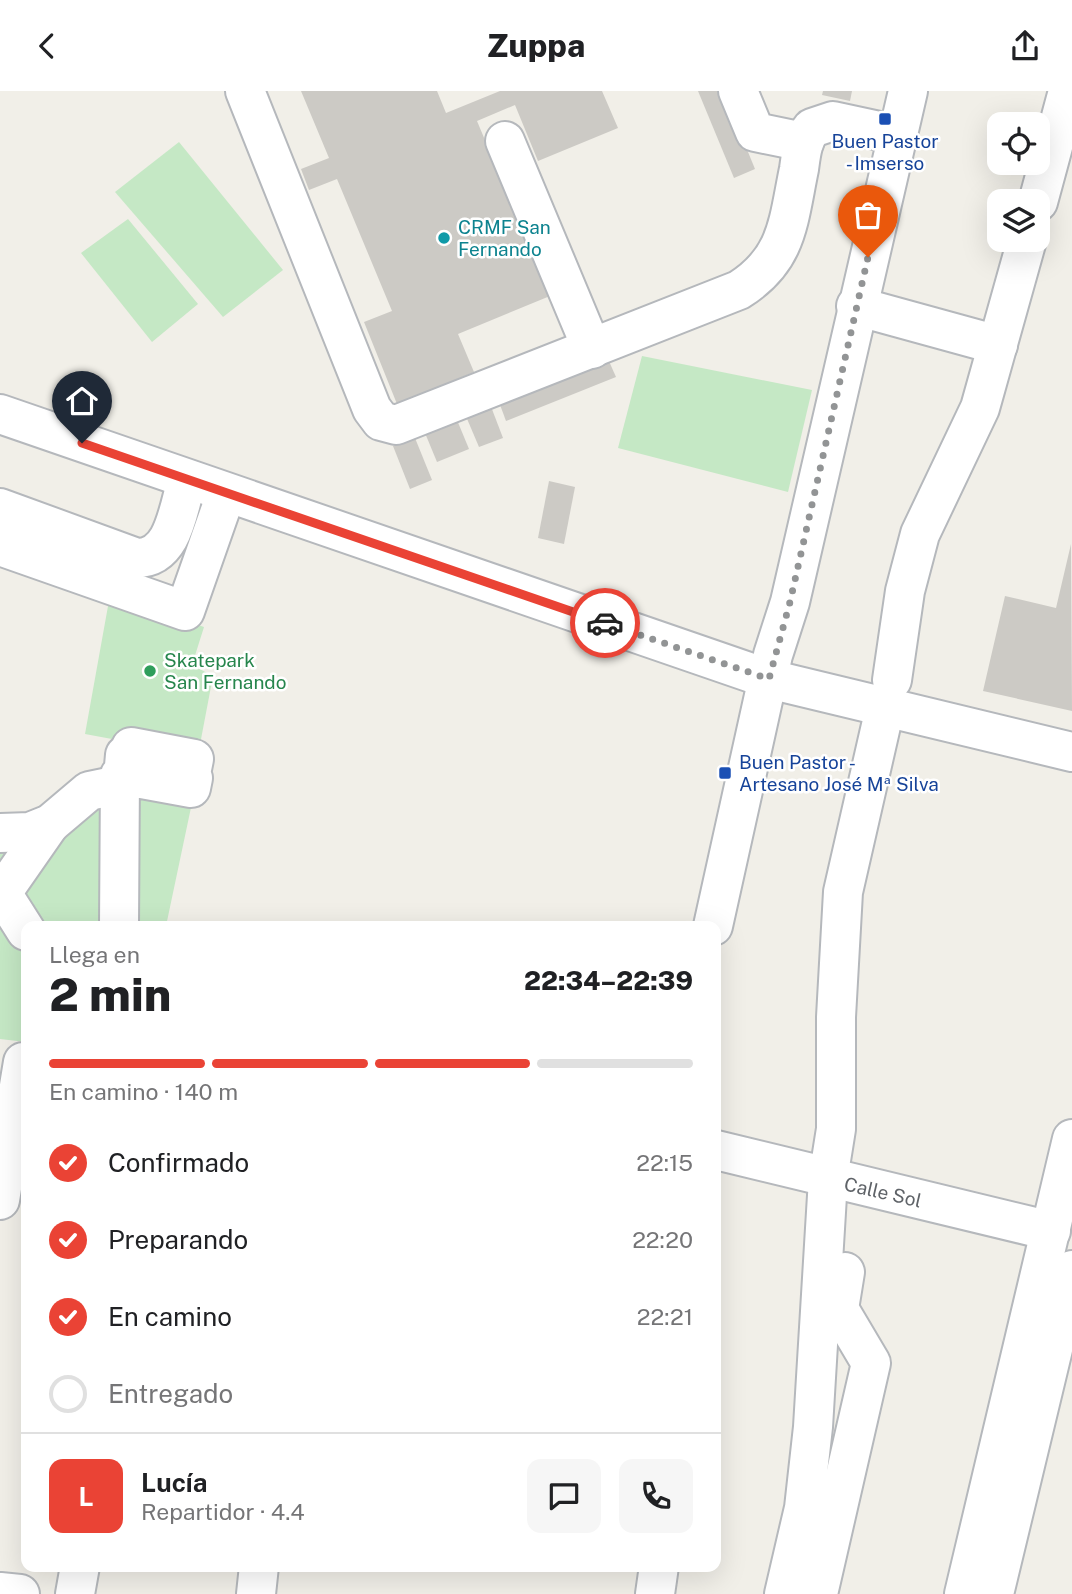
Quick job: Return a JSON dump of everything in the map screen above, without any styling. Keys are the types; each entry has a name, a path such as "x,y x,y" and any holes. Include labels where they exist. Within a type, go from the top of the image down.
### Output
{"street":[{"path":"245,91 372,409 382,421 396,425 739,290 760,276 776,256 789,216 804,142 812,128 825,122 898,135"},
{"path":"738,91 755,132 804,142"},
{"path":"714,921 908,91"},
{"path":"1042,189 1068,91"},
{"path":"505,141 592,349"},
{"path":"785,1594 804,1508 827,1197 836,1129 836,1017 843,892 889,694 905,591 920,534 980,408 1024,252"},
{"path":"856,306 998,345"},
{"path":"1,419 769,679 889,694 1072,752"},
{"path":"0,508 137,558 146,558 160,552 167,542 187,481"},
{"path":"0,546 185,611 226,494"},
{"path":"119,921 120,775 191,788 193,778 124,766 125,755 192,769 194,759 131,747"},
{"path":"21,923 1,892 50,824 89,791 118,785"},
{"path":"0,833 30,832 50,824"},
{"path":"0,1200 16,1062"},
{"path":"964,1594 1072,1139"},
{"name":"Calle Sol","path":"721,1152 827,1197 1051,1231"},
{"path":"818,1594 871,1363 839,1309 852,1219 827,1197"},
{"path":"994,1594 1072,1271"},
{"path":"75,1594 79,1572"},
{"path":"256,1594 258,1572"},
{"path":"655,1594 658,1572"},
{"path":"0,1592 20,1594"}],"green space":[{"path":"179,142 283,270 223,317 115,192"},
{"path":"128,219 198,304 152,342 81,253"},
{"path":"642,356 812,390 788,492 618,448"},
{"name":"Skatepark San Fernando","path":"110,595 204,627 192,665 213,676 198,755 85,734"},
{"path":"89,791 193,798 167,921 21,921 21,1041 0,1039 0,833"}],"building":[{"name":"CRMF San Fernando","path":"301,91 437,91 446,113 500,91 602,91 618,128 538,161 515,105 477,121 550,296 458,334 474,372 397,404 364,322 392,311 337,179 309,190 301,169 329,158"},
{"path":"698,91 723,91 755,169 734,178"},
{"path":"823,91 852,91 850,101 822,95"},
{"path":"608,359 616,377 506,421 499,402"},
{"path":"490,404 503,438 479,447 465,414"},
{"path":"457,420 469,449 437,462 425,433"},
{"path":"415,438 432,480 410,489 393,446"},
{"path":"549,481 575,487 564,544 538,538"},
{"path":"1071,544 1072,711 983,691 1005,596 1056,608"}],"way so far":[{"path":"605,623 769,679 773,655 790,602 868,257"}],"place":[{"name":"Buen Pastor - Imserso","path":"885,119"},
{"name":"CRMF San Fernando","path":"444,238"},
{"name":"Skatepark San Fernando","path":"150,671"},
{"name":"Buen Pastor - Artesano José Mª Silva","path":"725,773"}],"route":[{"path":"82,443 605,623"}]}
